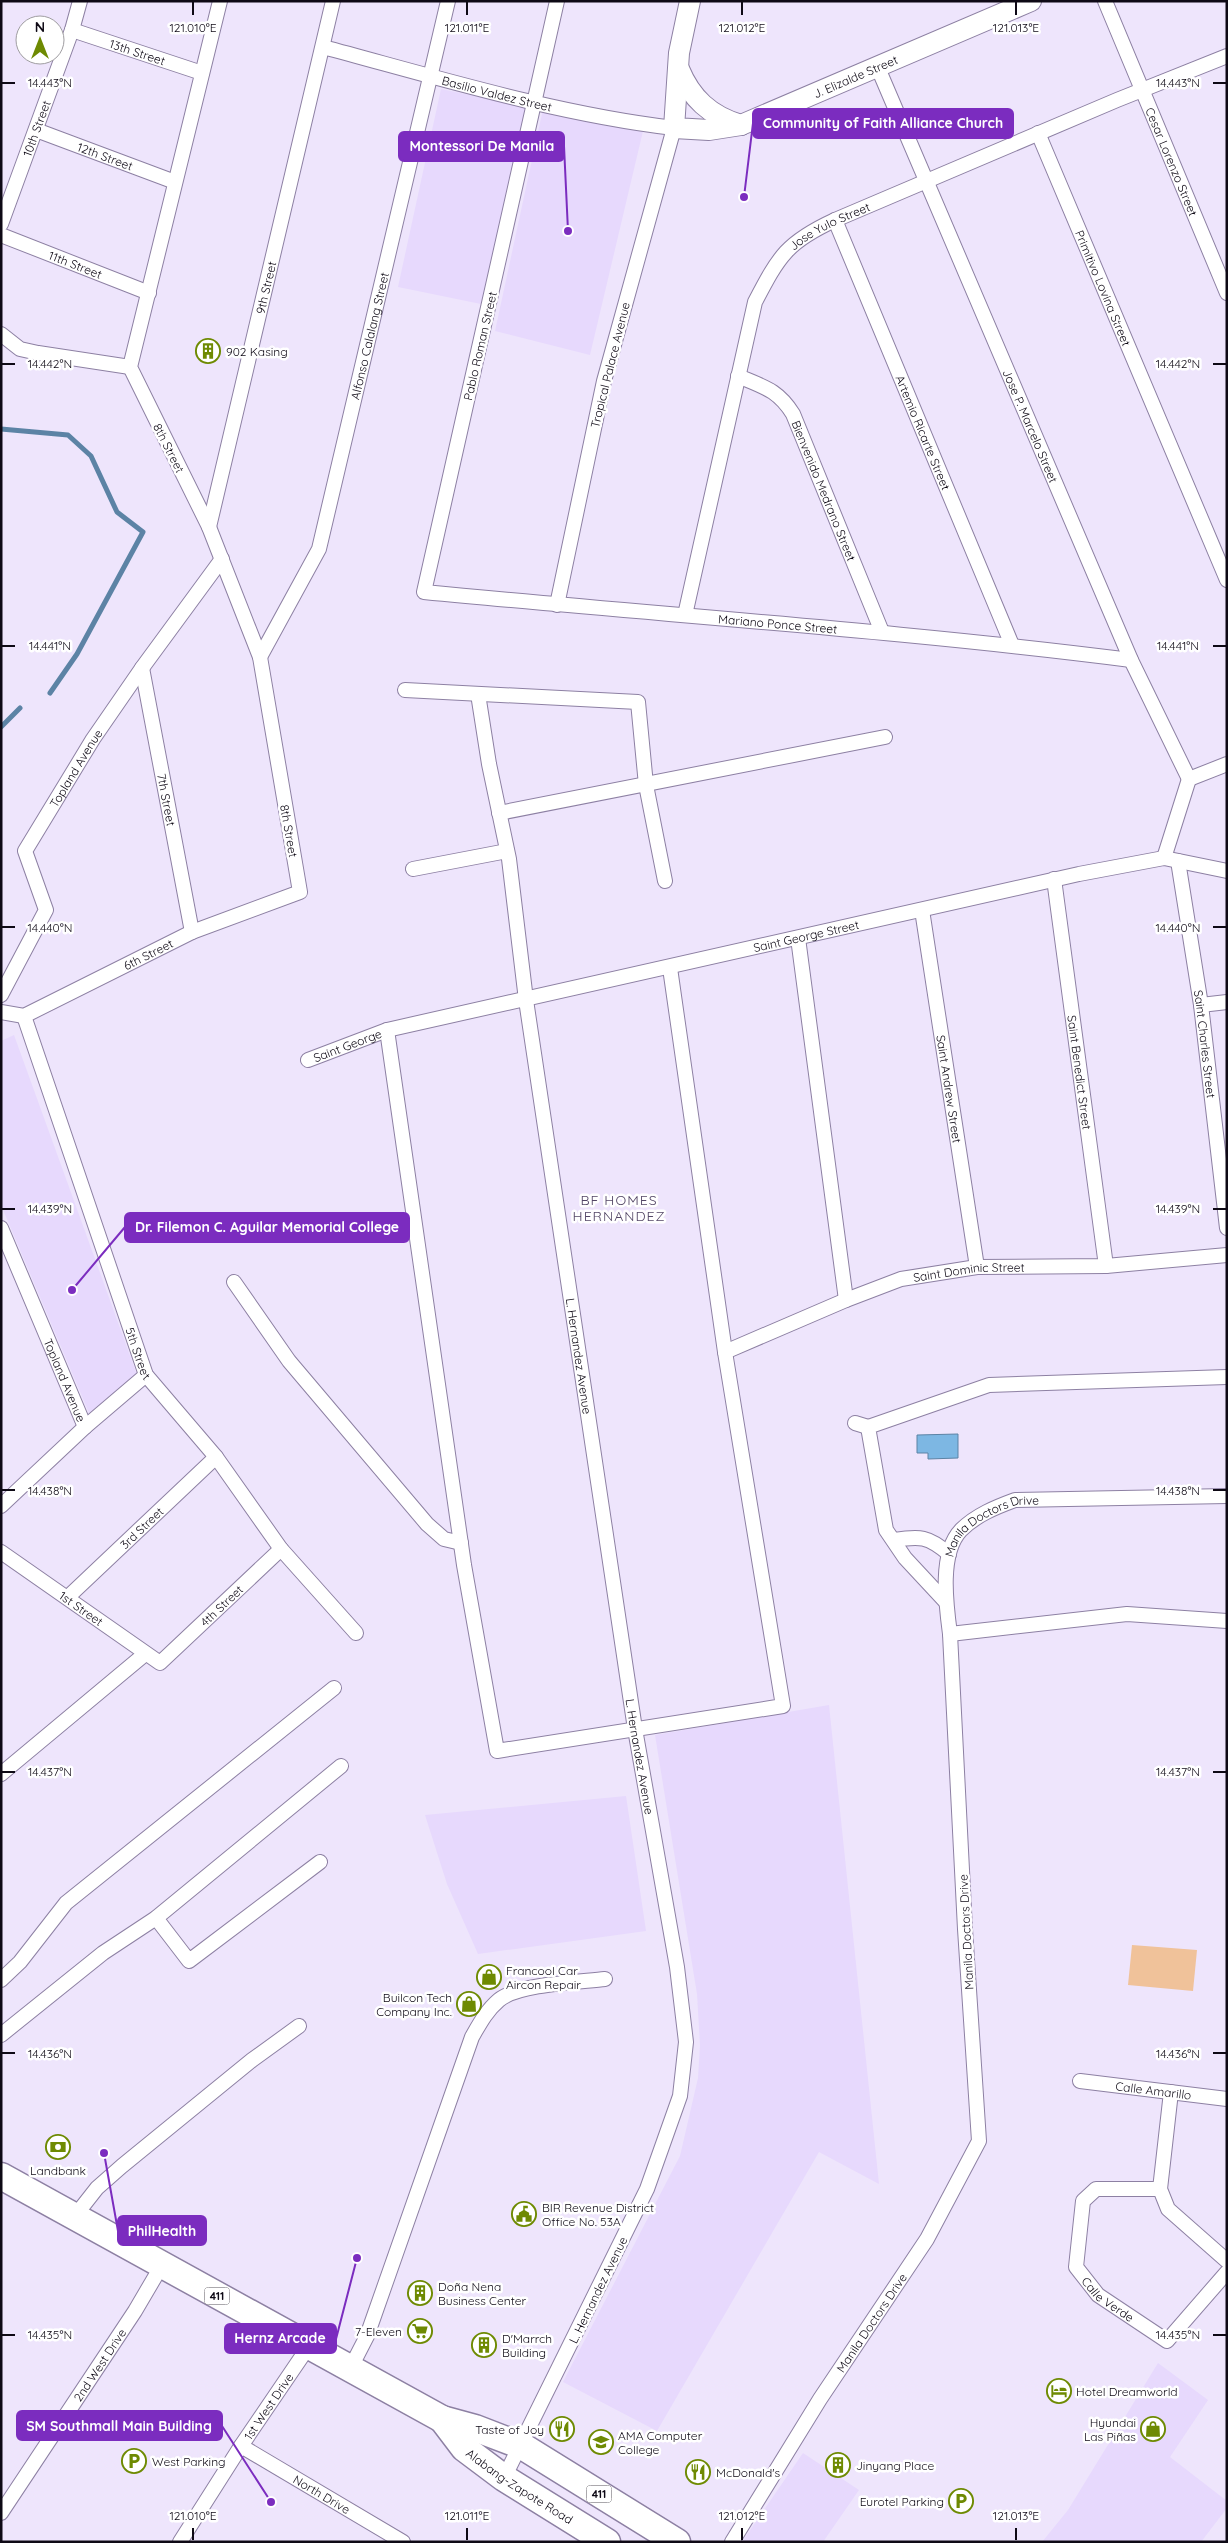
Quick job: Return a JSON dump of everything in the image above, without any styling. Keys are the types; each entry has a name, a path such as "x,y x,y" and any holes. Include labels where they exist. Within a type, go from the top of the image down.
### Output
{"highway":[{"name":"Alabang-Zapote Road","path":"1,2176 442,2419 475,2428 522,2446 677,2542"},
{"name":"Alabang-Zapote Road","path":"442,2419 464,2448 504,2478 606,2542"}],"street":[{"name":"10th Street","path":"1,224 72,30 80,1"},
{"path":"1,334 20,349 130,367 220,1"},
{"name":"9th Street","path":"209,527 333,1"},
{"name":"Alfonso Calalang Street","path":"260,657 319,549 448,1"},
{"name":"Pablo Roman Street","path":"424,592 558,1"},
{"path":"674,128 678,66 690,1"},
{"name":"J. Elizalde Street","path":"674,128 709,130 741,125 1031,1"},
{"name":"Cesar Lorenzo Street","path":"1105,1 1227,293"},
{"name":"13th Street","path":"72,30 202,73"},
{"name":"Basilio Valdez Street","path":"323,47 430,76 535,101 632,123 674,128"},
{"name":"Jose Yulo Street","path":"685,615 755,302 771,272 787,250 804,234 835,220 1227,56"},
{"path":"678,66 687,86 696,99 719,116 741,125"},
{"name":"Jose P. Marcelo Street","path":"878,68 928,181 1131,660 1189,779"},
{"name":"Tropical Palace Avenue","path":"558,605 604,381 674,128"},
{"name":"12th Street","path":"36,130 175,182"},
{"name":"Primitivo Lovina Street","path":"1038,134 1227,580"},
{"name":"Artemio Ricarte Street","path":"835,220 1012,645"},
{"name":"11th Street","path":"1,235 149,293"},
{"name":"8th Street","path":"130,367 209,527 260,657 300,892"},
{"name":"Bienvenido Medrano Street","path":"738,376 767,388 783,398 793,414 882,632"},
{"name":"Topland Avenue","path":"1,995 46,910 25,851 94,739 142,668 222,559"},
{"name":"Mariano Ponce Street","path":"424,592 882,632 1012,645 1131,660"},
{"name":"7th Street","path":"142,668 192,932"},
{"path":"405,690 638,702 646,785 665,881"},
{"name":"L. Hernandez Avenue","path":"478,694 507,851 526,1000 635,1729 676,1967 686,2042 680,2096 647,2189 522,2446 504,2478"},
{"path":"499,813 885,737"},
{"path":"1164,858 1189,779 1227,764"},
{"path":"413,869 507,851"},
{"name":"Saint George Street","path":"386,1030 670,968 1054,879 1164,858 1227,871"},
{"name":"Saint Charles Street","path":"1178,861 1221,1132 1227,1228"},
{"name":"Saint Benedict Street","path":"1054,879 1106,1266"},
{"name":"6th Street","path":"24,1016 192,932 300,892"},
{"name":"Saint Andrew Street","path":"922,910 977,1267"},
{"path":"798,938 846,1300"},
{"path":"386,1030 461,1543 496,1751 783,1706 725,1352 670,968"},
{"path":"1201,1005 1227,1002"},
{"path":"1,1012 24,1016"},
{"name":"5th Street","path":"24,1016 146,1375 216,1457 281,1549 356,1633"},
{"name":"Saint George","path":"308,1060 386,1030"},
{"name":"Topland Avenue","path":"1,1228 85,1427 1,1506"},
{"name":"Saint Dominic Street","path":"725,1352 846,1300 901,1279 977,1267 1106,1266 1227,1255"},
{"path":"234,1282 289,1361 427,1524 444,1539 461,1543"},
{"path":"85,1427 146,1375"},
{"path":"945,1601 904,1558 886,1530 861,1425 989,1385 1227,1377"},
{"name":"3rd Street","path":"68,1598 216,1457"},
{"name":"Manila Doctors Drive","path":"732,2542 820,2399 927,2238 979,2141 965,1929 950,1634 945,1601 949,1554 961,1530 987,1511 1015,1500 1227,1496"},
{"path":"894,1540 920,1536 937,1543 949,1554"},
{"name":"4th Street","path":"160,1663 281,1549"},
{"name":"1st Street","path":"1,1552 144,1654 160,1663"},
{"path":"950,1634 1127,1614 1227,1621"},
{"path":"1,1774 144,1654"},
{"path":"1,1980 20,1962 66,1903 334,1688"},
{"path":"1,2035 103,1953 156,1918 341,1766"},
{"path":"156,1918 189,1961 320,1862"},
{"path":"350,2369 367,2336 472,2037 485,2014 501,1998 523,1989 605,1979"},
{"path":"75,2216 91,2195 114,2172 242,2067 299,2026"},
{"name":"Calle Amarillo","path":"1080,2081 1227,2099"},
{"path":"1171,2092 1160,2189 1168,2209 1227,2261"},
{"name":"Calle Verde","path":"1160,2189 1096,2189 1083,2200 1076,2267 1098,2295 1167,2341 1227,2272"},
{"name":"2nd West Drive","path":"1,2513 107,2350 135,2311 162,2265"},
{"name":"1st West Drive","path":"180,2542 240,2446 309,2346"},
{"name":"North Drive","path":"240,2446 403,2542"}],"shaded area":[{"path":"441,89 528,107 481,304 398,287"},
{"path":"543,109 643,131 590,355 495,331"},
{"path":"14,1035 137,1375 89,1413 1,1205 1,1041"},
{"path":"829,1705 879,2184 819,2152 657,2431 563,2382 680,2156 698,2078 700,2045 697,1994 655,1735"},
{"path":"626,1796 646,1931 478,1954 447,1884 425,1815"},
{"path":"1132,1945 1197,1950 1193,1991 1128,1985"},
{"name":"Hyundai Las Piñas","path":"1158,2363 1208,2400 1170,2457 1227,2501 1227,2508 1201,2542 1042,2542 1068,2510"},
{"path":"803,2453 859,2490 823,2542 742,2542"}],"water":[{"path":"958,1434 958,1458 928,1459 928,1453 917,1453 917,1435"}],"waterway":[{"path":"1,429 68,435 91,456 117,512 143,532 77,654 50,693"},
{"path":"1,727 20,708"}],"place":[{"name":"Community of Faith Alliance Church","path":"744,197"},
{"name":"Montessori De Manila","path":"568,231"},
{"name":"902 Kasing","path":"208,351"},
{"name":"Dr. Filemon C. Aguilar Memorial College","path":"72,1290"},
{"name":"Francool Car Aircon Repair","path":"489,1977"},
{"name":"Builcon Tech Company Inc.","path":"469,2004"},
{"name":"Landbank","path":"58,2147"},
{"name":"PhilHealth","path":"104,2153"},
{"name":"BIR Revenue District Office No. 53A","path":"524,2214"},
{"name":"Hernz Arcade","path":"357,2258"},
{"name":"Doña Nena Business Center","path":"420,2293"},
{"name":"7-Eleven","path":"420,2331"},
{"name":"D'Marrch Building","path":"484,2345"},
{"name":"Hotel Dreamworld","path":"1059,2391"},
{"name":"Taste of Joy","path":"562,2429"},
{"name":"Hyundai Las Piñas","path":"1153,2429"},
{"name":"AMA Computer College","path":"601,2442"},
{"name":"West Parking","path":"134,2461"},
{"name":"Jinyang Place","path":"838,2465"},
{"name":"McDonald's","path":"698,2472"},
{"name":"Eurotel Parking","path":"961,2501"},
{"name":"SM Southmall Main Building","path":"271,2502"}],"district":[{"name":"BF HOMES HERNANDEZ","path":"619,1208"}]}
